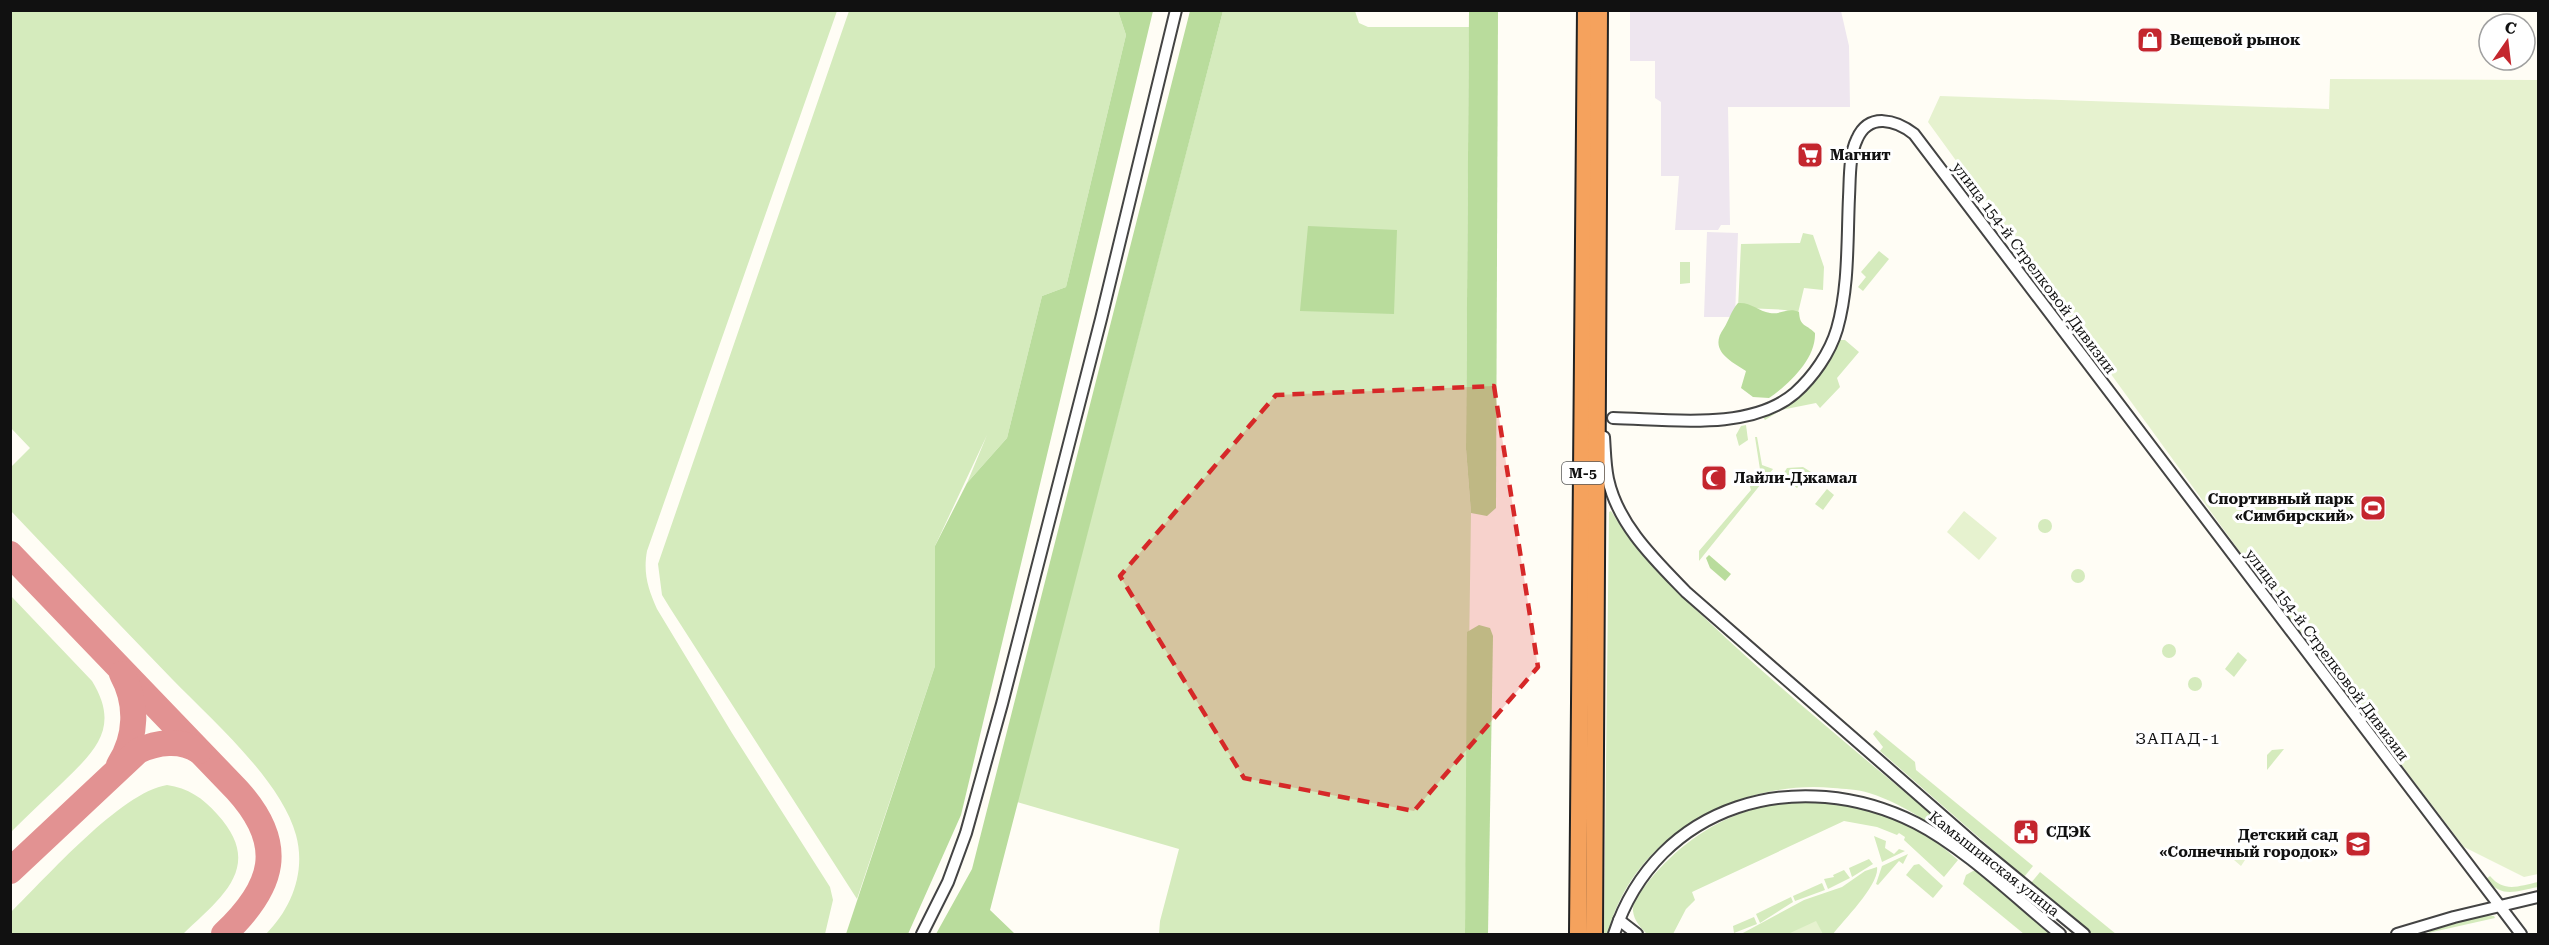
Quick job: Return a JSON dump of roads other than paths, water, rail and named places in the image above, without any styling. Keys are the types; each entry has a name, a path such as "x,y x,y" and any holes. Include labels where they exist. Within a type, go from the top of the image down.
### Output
{"highway":[{"name":"М-5","path":"1586,10 1596,347 1594,934"},
{"name":"М-5","path":"1578,934 1591,120 1599,10"}],"street":[{"path":"922,934 948,882 966,832 1002,704 1098,330 1176,10"},
{"name":"улица 154-й Стрелковой Дивизии","path":"1613,418 1737,418 1766,409 1794,395 1818,368 1837,330 1844,289 1851,165 1857,139 1877,121 1897,123 1914,134 2521,934"},
{"name":"Камышинская улица","path":"1596,347 1608,479 1620,510 1638,540 1686,592 1729,631 1977,846 2084,934"},
{"name":"Камышинская улица","path":"1614,934 1638,885 1672,846 1710,819 1759,801 1805,794 1858,800 1919,825 1966,858 2060,934"},
{"path":"1966,858 1977,846"},
{"path":"2397,934 2538,897"},
{"path":"1619,920 1637,934"}],"place":[{"name":"Вещевой рынок","path":"2150,40"},
{"name":"Магнит","path":"1810,155"},
{"name":"Лайли-Джамал","path":"1714,478"},
{"name":"Спортивный парк «Симбирский»","path":"2373,508"},
{"name":"СДЭК","path":"2026,832"},
{"name":"Детский сад «Солнечный городок»","path":"2358,844"}],"district":[{"name":"ЗАПАД-1","path":"2178,738"}]}
